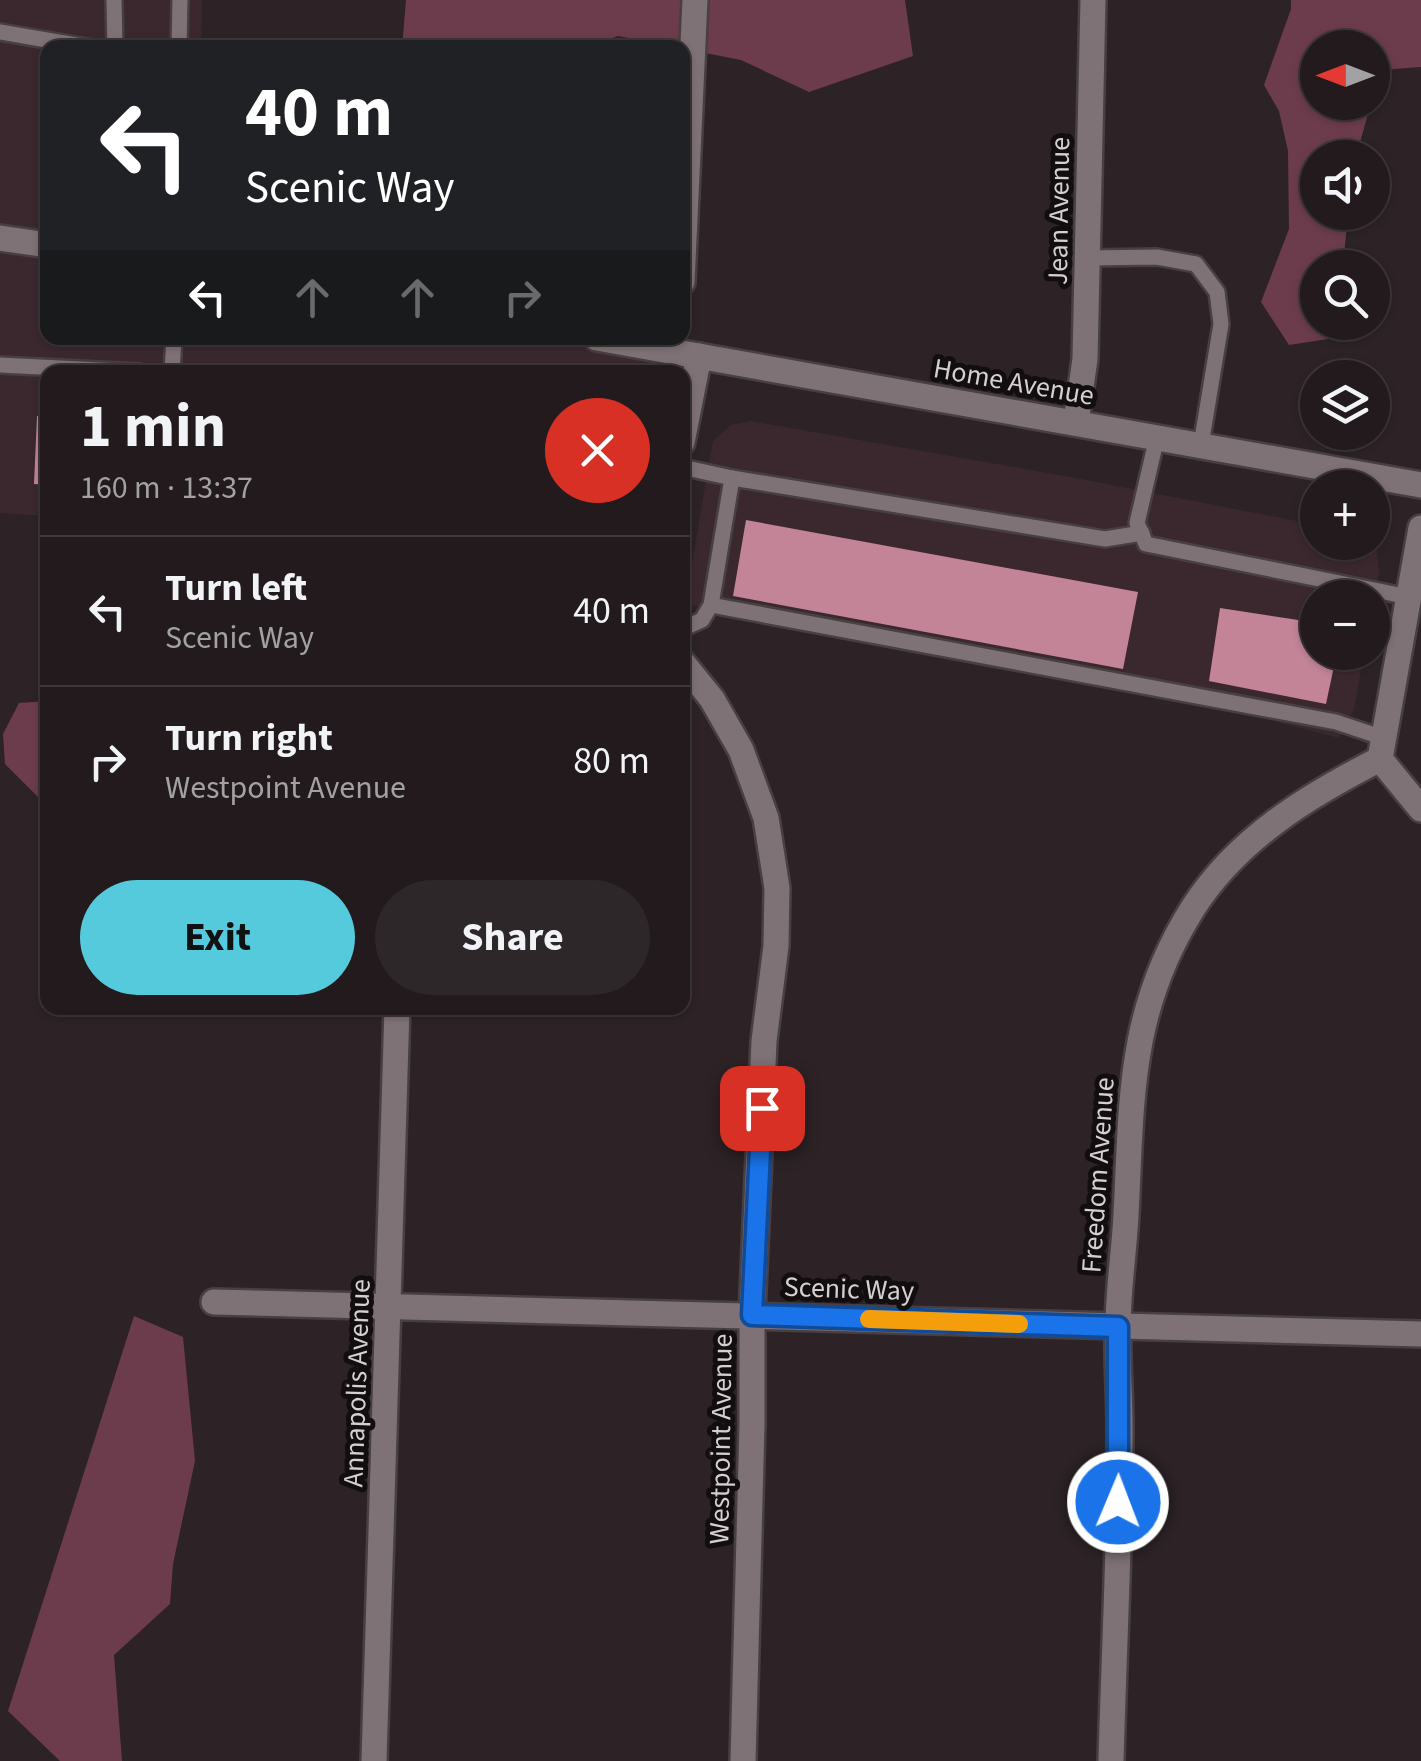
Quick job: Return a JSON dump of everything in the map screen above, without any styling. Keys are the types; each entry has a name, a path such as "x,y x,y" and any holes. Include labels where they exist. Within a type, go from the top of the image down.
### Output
{"street":[{"path":"690,108 695,0"},
{"name":"Jean Avenue","path":"1076,422 1085,359 1093,0"},
{"path":"0,238 40,245"},
{"name":"Home Avenue","path":"672,345 699,356 1421,484"},
{"path":"690,402 699,356"},
{"path":"1421,528 1382,748 1421,809"},
{"name":"Westpoint Avenue","path":"690,672 712,699 741,750 766,818 777,888 776,946 764,1041 752,1315 743,1761"},
{"name":"Freedom Avenue","path":"1111,1761 1120,1428 1118,1327 1135,1057 1148,998 1163,963 1210,884 1256,836 1382,748"},
{"name":"Annapolis Avenue","path":"374,1761 397,1015"},
{"name":"Scenic Way","path":"214,1302 1421,1334"}],"lane":[{"path":"114,0 115,40"},
{"path":"179,40 180,0"},
{"path":"0,32 46,40"},
{"path":"1087,258 1157,258 1196,264 1216,292 1221,324 1201,445"},
{"path":"0,365 40,367"},
{"path":"1156,437 1137,524 1146,544 1409,597"},
{"path":"690,470 1105,539 1142,533"},
{"path":"690,626 702,620 711,605 732,478"},
{"path":"711,605 1336,722 1382,748"}],"shaded area":[{"path":"0,0 202,0 201,40 40,40 40,345 637,345 699,356 690,405 690,365 40,365 40,516 0,513"},
{"path":"406,0 905,0 913,56 809,92 741,60 690,50 690,40 618,36 607,40 403,40"},
{"path":"1291,0 1421,0 1421,67 1390,69 1390,30 1300,30 1300,120 1366,120 1361,140 1300,140 1300,230 1346,230 1345,250 1300,250 1300,340 1321,340 1289,345 1261,302 1289,229 1288,151 1279,111 1264,85"},
{"path":"751,421 1300,522 1300,560 1378,560 1377,580 1300,580 1300,670 1361,670 1354,709 1339,738 1175,695 690,605 690,575 713,441 731,425"},
{"path":"40,702 40,797 5,764 3,734 19,703"},
{"path":"134,1316 183,1337 195,1461 173,1564 170,1604 114,1655 122,1761 60,1761 8,1711"}],"building":[{"path":"37,416 40,484 34,484"},
{"path":"746,520 1138,592 1123,669 733,596"},
{"path":"1220,608 1300,620 1300,670 1333,670 1326,704 1209,681"}],"slow traffic":[{"path":"869,1319 1019,1324"}],"route":[{"path":"762,1108 752,1315 1118,1327 1118,1502"}]}
